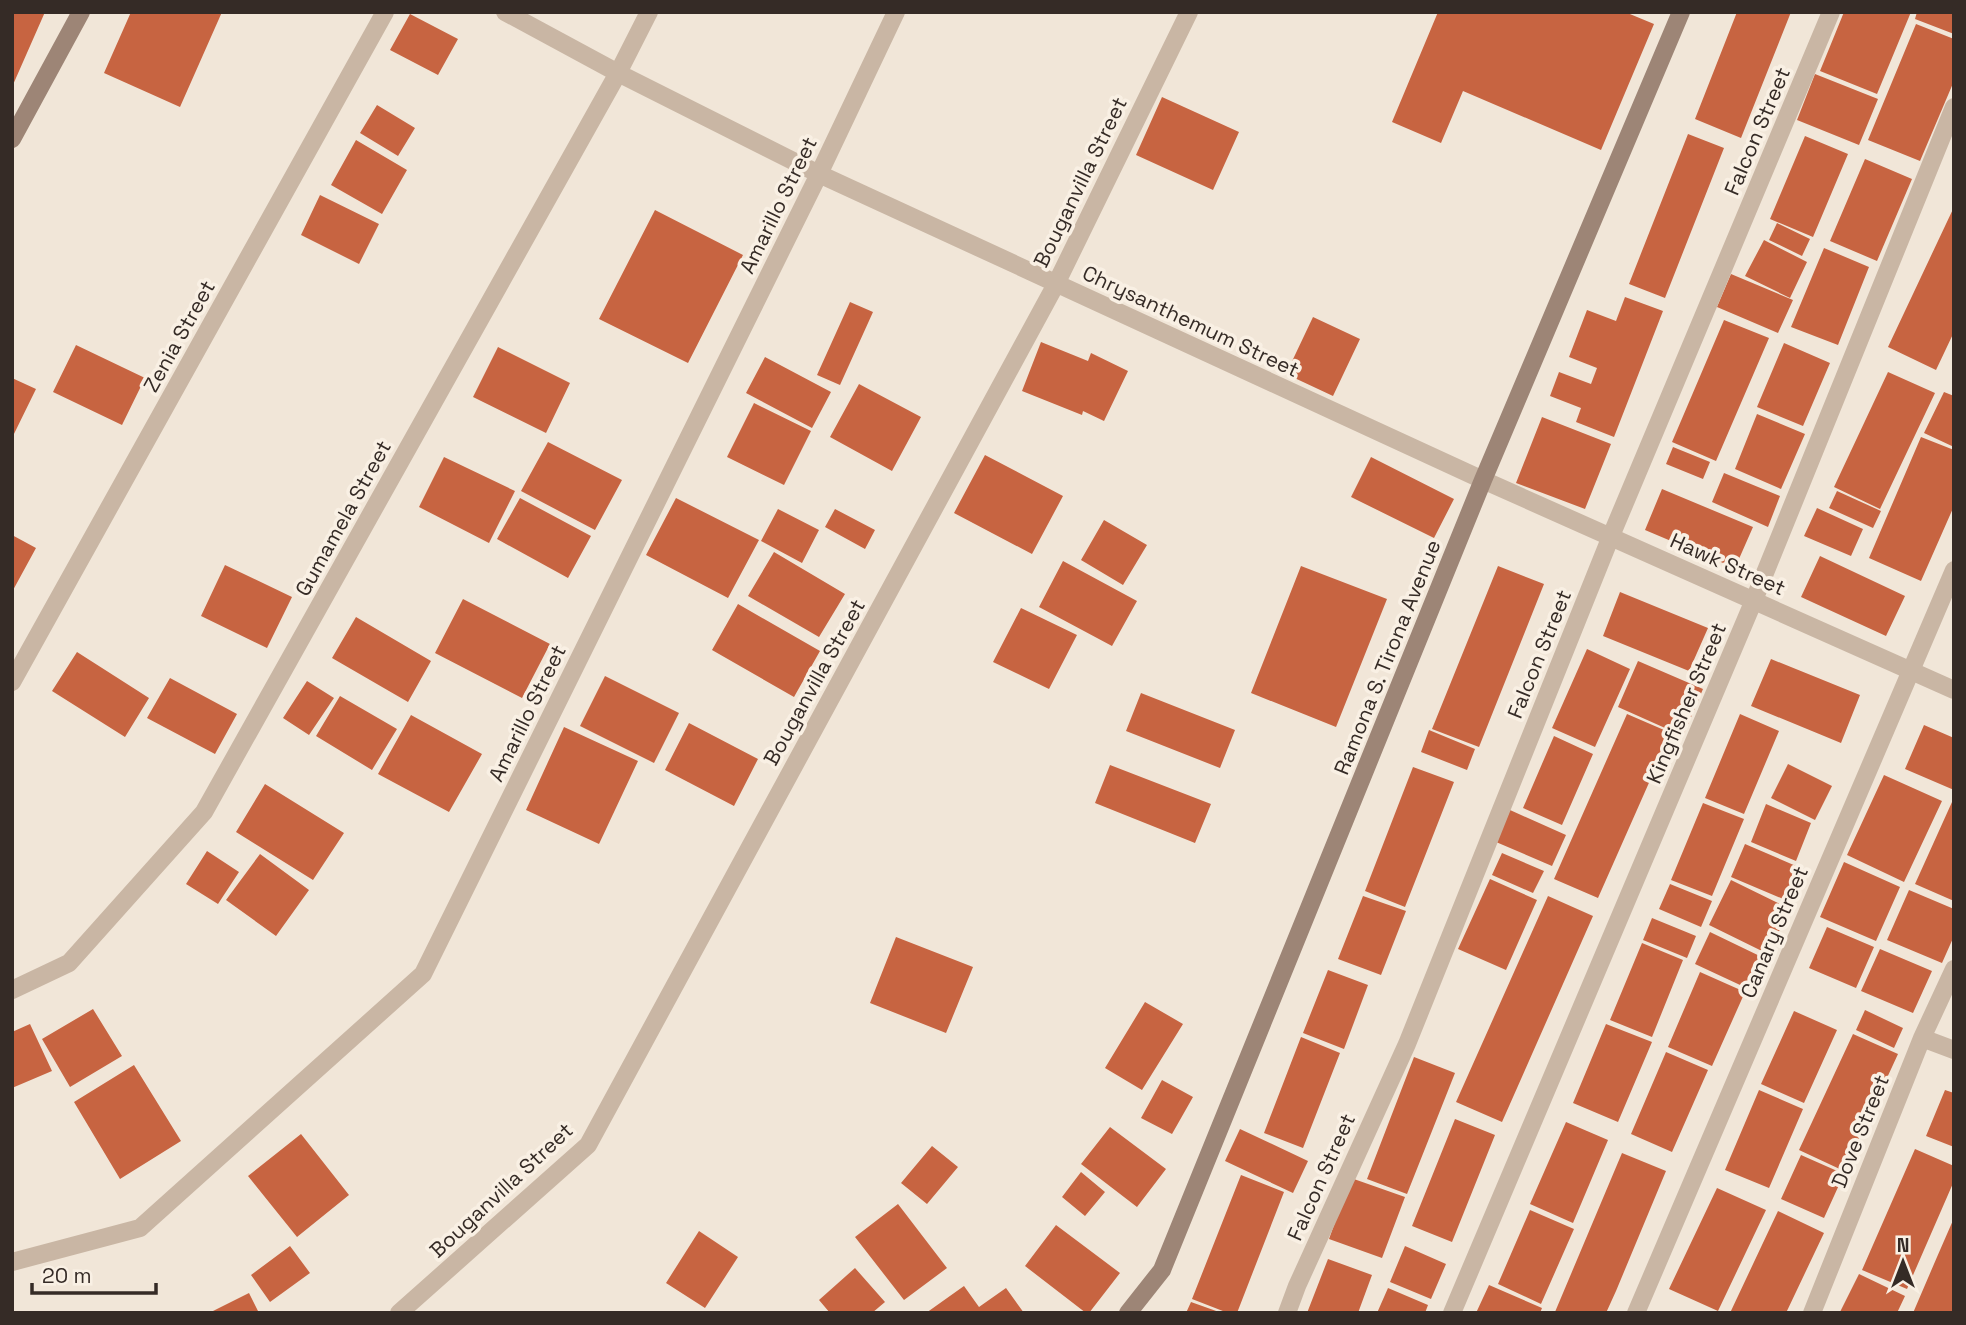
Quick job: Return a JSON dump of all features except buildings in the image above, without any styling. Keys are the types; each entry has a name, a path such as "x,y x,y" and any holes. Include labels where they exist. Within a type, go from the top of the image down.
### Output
{"street":[{"path":"12,139 81,12"},
{"name":"Zenia Street","path":"12,682 385,12"},
{"name":"Chrysanthemum Street","path":"505,12 618,73 820,174 1483,480"},
{"name":"Gumamela Street","path":"12,990 69,963 204,813 618,73 649,12"},
{"name":"Amarillo Street","path":"12,1262 140,1228 423,974 820,174 896,12"},
{"name":"Bouganvilla Street","path":"399,1313 588,1145 1056,284 1189,12"},
{"name":"Ramona S. Tirona Avenue","path":"1128,1313 1162,1270 1483,480 1681,12"},
{"name":"Falcon Street","path":"1287,1313 1406,1044 1611,536 1831,12"},
{"name":"Kingfisher Street","path":"1452,1313 1754,600 1954,107"},
{"name":"Hawk Street","path":"1483,480 1954,690"},
{"name":"Canary Street","path":"1636,1313 1954,569"},
{"name":"Dove Street","path":"1812,1313 1922,1038 1954,968"},
{"path":"1922,1038 1954,1050"}]}
